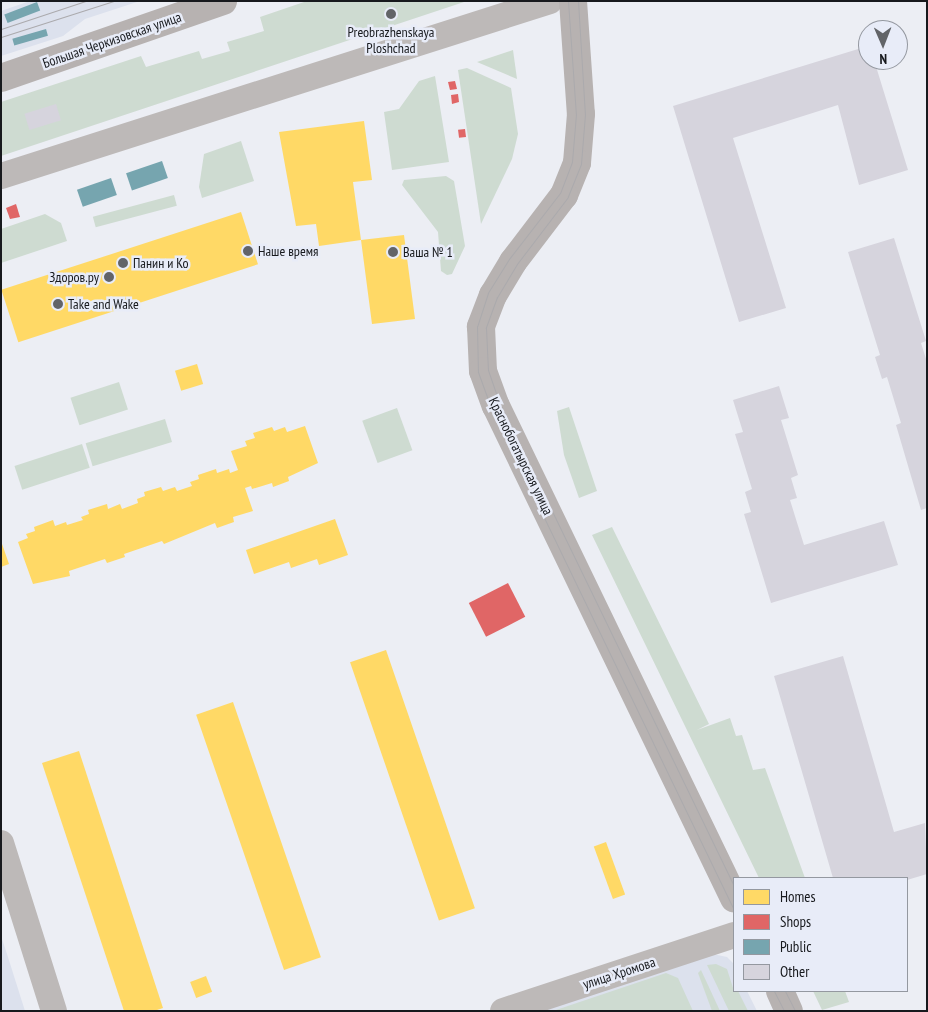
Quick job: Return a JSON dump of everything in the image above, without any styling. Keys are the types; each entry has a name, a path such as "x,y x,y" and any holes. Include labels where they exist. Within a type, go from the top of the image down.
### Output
{"main road":[{"name":"Большая Черкизовская улица","path":"1,78 223,1"},
{"name":"Краснобогатырская улица","path":"573,1 580,114 577,163 564,195 514,262 493,295 481,327 483,371 496,406 733,896"},
{"path":"780,992 790,1011"}],"street":[{"path":"478,23 486,15 494,1"},
{"path":"1,176 550,1"},
{"path":"1,843 54,1011"},
{"name":"улица Хромова","path":"503,1011 733,935"}],"shaded area":[{"path":"30,1 140,1 85,19 63,36 1,56 1,11"},
{"path":"307,1 467,1 1,156 1,102 141,56 146,67 199,51 202,59 230,51 227,42 264,31 260,17"},
{"path":"513,50 517,79 477,62"},
{"path":"467,68 511,88 518,134 512,159 481,224 458,70"},
{"path":"435,76 449,162 392,170 384,112 399,109 419,81"},
{"path":"241,141 254,181 202,198 199,187 204,154"},
{"path":"446,176 454,181 465,246 452,274 447,275 441,271 438,232 402,185 404,180"},
{"path":"174,195 177,206 96,227 93,217"},
{"path":"45,214 61,223 67,241 1,263 1,229"},
{"path":"119,382 128,410 79,425 70,398"},
{"path":"569,407 597,491 579,498 564,455 557,411"},
{"path":"397,408 412,450 378,463 362,421"},
{"path":"165,419 172,442 93,466 86,443"},
{"path":"82,444 90,468 22,490 14,466"},
{"path":"612,527 709,724 697,730 730,718 736,736 742,735 753,770 765,768 805,877 759,877 592,535"},
{"path":"1,936 7,954 25,1011 1,1011"},
{"path":"708,953 727,957 733,963 733,992 748,992 757,1011 536,1011"},
{"path":"716,964 727,969 733,992 738,992 748,1011 729,1011 707,965"},
{"path":"701,970 720,1011 712,1011 698,973"},
{"path":"666,973 678,978 693,1011 553,1011"},
{"path":"813,992 845,992 849,1002 822,1010"}],"building: Homes":[{"path":"364,121 372,180 353,182 361,240 319,246 316,224 296,226 279,132"},
{"path":"241,212 258,264 18,342 1,290"},
{"path":"404,235 415,319 372,324 361,240"},
{"path":"197,364 203,384 181,391 175,371"},
{"path":"305,426 318,463 288,477 289,481 273,487 272,483 252,489 251,486 245,488 253,511 233,517 234,522 217,528 215,523 164,544 162,541 124,554 125,557 107,563 105,559 69,571 70,576 33,584 18,542 28,538 26,534 35,531 34,527 53,520 55,526 66,522 67,525 83,520 81,517 89,514 88,510 107,504 108,509 120,504 122,509 138,503 137,499 145,496 144,492 161,487 163,491 175,487 177,491 192,486 190,482 199,479 198,475 216,469 217,473 229,469 230,473 238,470 231,451 247,446 245,441 255,438 253,433 272,427 274,431 285,427 287,432"},
{"path":"335,519 348,555 319,565 317,559 291,568 289,562 254,574 246,550"},
{"path":"1,541 9,564 1,567"},
{"path":"386,650 475,908 439,920 350,662"},
{"path":"233,702 321,957 284,970 196,715"},
{"path":"79,751 163,1008 154,1011 124,1011 42,763"},
{"path":"606,842 625,895 613,899 594,846"},
{"path":"206,976 212,992 196,998 190,982"}],"building: Shops":[{"path":"455,81 457,89 450,90 448,82"},
{"path":"458,94 459,102 452,104 451,95"},
{"path":"465,129 466,137 459,138 458,130"},
{"path":"16,204 20,217 10,219 6,208"},
{"path":"508,583 525,617 486,637 469,603"}],"building: Public":[{"path":"37,2 40,10 8,23 4,15"},
{"path":"46,29 48,36 14,45 12,39"},
{"path":"162,161 168,178 132,190 126,173"},
{"path":"111,178 117,195 83,207 77,190"}],"building: Other":[{"path":"858,49 858,70 877,70 908,170 859,185 838,105 733,138 786,308 739,322 673,106"},
{"path":"56,104 61,120 29,130 24,114"},
{"path":"894,238 926,341 921,343 927,362 927,508 921,510 896,425 901,423 887,377 882,379 875,357 880,355 848,252"},
{"path":"779,386 789,418 781,420 798,475 791,478 797,498 790,500 804,545 884,521 898,565 771,603 744,514 751,512 745,492 752,489 735,434 743,432 733,400"},
{"path":"843,656 894,832 925,823 927,874 908,880 908,877 833,877 774,676"}],"tram line":[{"path":"1,29 85,1"},
{"path":"1,37 114,1"},
{"path":"568,1 576,114 572,162 560,193 509,259 488,293 477,326 478,372 491,408 733,908"},
{"path":"578,1 585,114 581,164 568,197 517,264 497,297 486,328 488,370 500,404 733,884"},
{"path":"774,992 784,1011"},
{"path":"786,992 795,1011"}],"place":[{"name":"Preobrazhenskaya Ploshchad","path":"391,14"},
{"name":"Наше время","path":"248,251"},
{"name":"Ваша № 1","path":"393,252"},
{"name":"Панин и Ко","path":"123,263"},
{"name":"Здоров.ру","path":"109,277"},
{"name":"Take and Wake","path":"58,304"}]}
